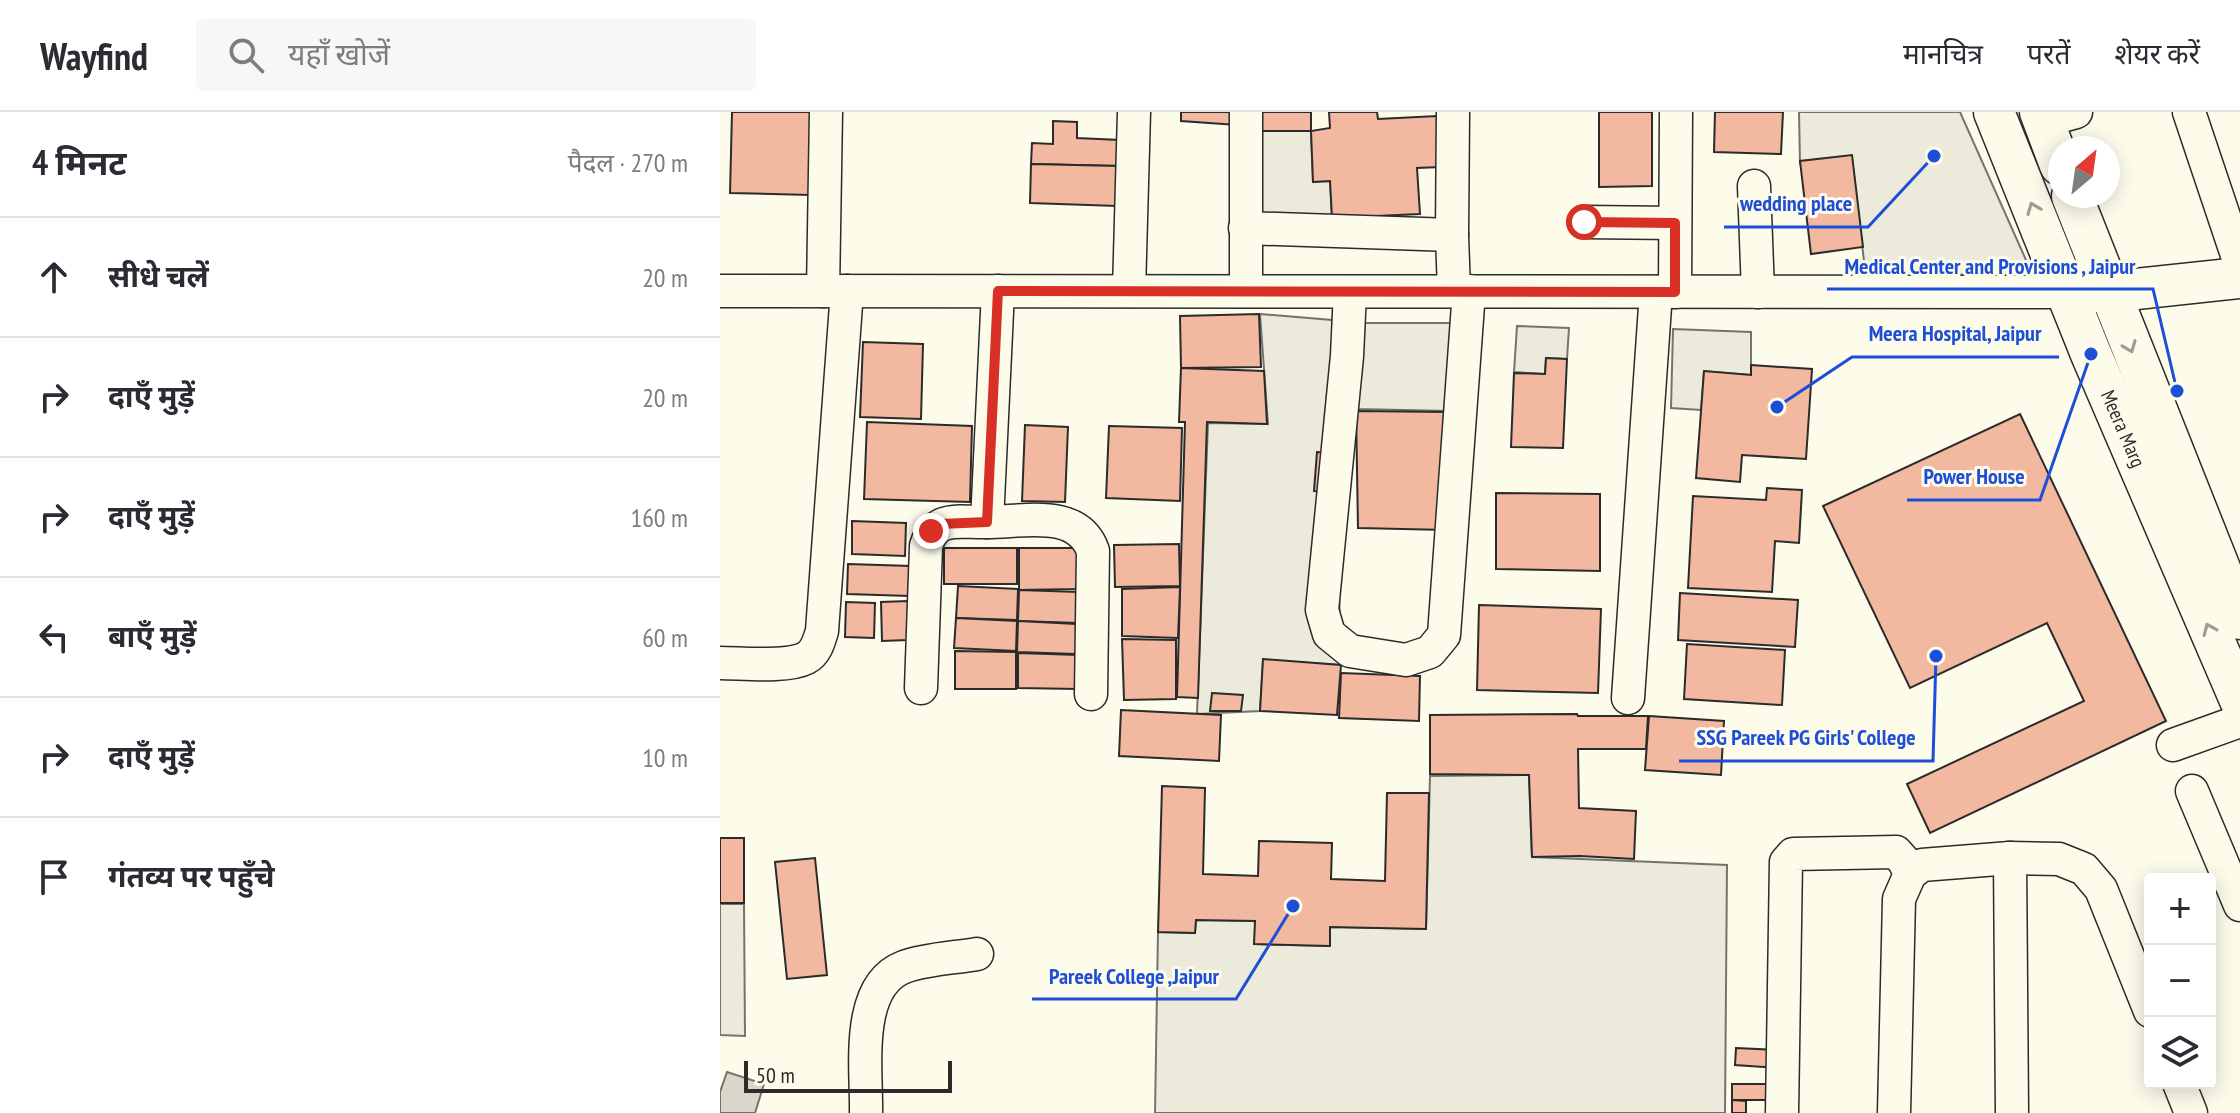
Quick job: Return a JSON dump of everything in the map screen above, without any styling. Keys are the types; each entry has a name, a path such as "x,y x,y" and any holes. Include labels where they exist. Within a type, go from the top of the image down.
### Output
{"main road":[{"name":"Meera Marg","path":"1994,112 2066,292 2240,700"},
{"path":"2053,115 2056,136"},
{"name":"Meera Marg","path":"2076,208 2240,619"},
{"path":"2066,292 2108,292 2240,278"}],"street":[{"path":"720,663 792,663 807,658 817,647 822,631 835,291 826,112"},
{"path":"1129,291 1134,112"},
{"path":"1246,112 1246,291"},
{"path":"1350,292 1347,356 1322,610 1329,634 1350,651 1406,660 1430,652 1444,635 1462,291 1452,235 1453,112"},
{"path":"1628,698 1675,223 1676,112"},
{"path":"2189,112 2240,264"},
{"path":"1754,186 1758,292"},
{"path":"1584,222 1675,223"},
{"path":"1245,228 1452,235"},
{"path":"720,291 2066,292"},
{"path":"987,522 998,291"},
{"path":"921,688 926,546 931,531 940,524 1065,521 1078,528 1090,541 1093,551 1091,694"},
{"path":"2173,745 2240,721"},
{"path":"2192,791 2240,905"},
{"path":"1782,1113 1786,862 1793,854 1896,852 1910,874"},
{"path":"2010,858 2012,1113"},
{"path":"1894,1113 1899,899 1910,874 1922,865 2010,858 2059,859 2084,869 2101,889 2144,996"},
{"path":"866,1113 868,1011 884,981 903,967 977,954"},
{"path":"2181,1089 2191,1113"}],"shaded area":[{"path":"1799,112 1960,112 2034,278 1865,270 1852,158 1800,164"},
{"path":"1261,131 1311,131 1313,182 1330,181 1332,218 1257,215"},
{"path":"1260,314 1332,320 1341,665 1263,660 1260,711 1197,714 1208,423 1268,424"},
{"path":"1356,323 1450,323 1450,411 1357,409"},
{"path":"1517,326 1569,328 1567,359 1546,358 1545,374 1514,372"},
{"path":"1673,329 1751,332 1751,375 1704,371 1701,410 1671,408"},
{"path":"1529,775 1532,857 1727,865 1725,1113 1155,1113 1158,932 1195,933 1196,920 1255,921 1255,944 1329,946 1330,927 1426,929 1430,776"},
{"path":"720,904 744,904 745,1036 720,1035"},
{"path":"727,1072 764,1084 755,1113 720,1113 720,1092"}],"building":[{"path":"732,112 812,112 810,195 730,193"},
{"path":"1181,112 1238,112 1237,125 1181,121"},
{"path":"1261,112 1311,112 1311,131 1261,131"},
{"path":"1329,112 1377,112 1378,119 1437,116 1440,167 1417,168 1420,214 1332,218 1330,181 1313,182 1311,131 1330,128"},
{"path":"1599,112 1652,112 1652,186 1599,187"},
{"path":"1715,112 1783,112 1781,154 1714,152"},
{"path":"1053,121 1077,122 1077,138 1120,140 1119,166 1031,164 1032,143 1053,144"},
{"path":"1852,155 1863,247 1811,254 1800,161"},
{"path":"1031,164 1119,166 1117,206 1030,203"},
{"path":"1259,314 1261,367 1181,368 1180,316"},
{"path":"863,342 923,344 921,419 860,417"},
{"path":"1546,358 1567,359 1563,448 1511,447 1514,373 1545,374"},
{"path":"1751,365 1812,369 1806,459 1742,455 1740,482 1696,478 1704,371 1751,375"},
{"path":"1181,368 1264,371 1267,424 1207,422 1198,698 1177,697 1185,422 1179,422"},
{"path":"1356,411 1450,412 1447,530 1358,528"},
{"path":"2020,414 2166,721 1930,833 1907,784 2084,701 2047,623 1910,688 1823,506"},
{"path":"867,422 972,426 970,502 864,499"},
{"path":"1025,425 1068,427 1065,502 1022,501"},
{"path":"1109,426 1182,428 1180,501 1106,498"},
{"path":"1317,452 1336,454 1333,492 1314,491"},
{"path":"1767,488 1802,490 1799,543 1775,541 1772,592 1688,588 1693,496 1766,500"},
{"path":"1496,493 1600,494 1600,571 1496,569"},
{"path":"852,521 906,523 905,556 852,554"},
{"path":"1179,544 1180,586 1115,587 1114,545"},
{"path":"944,548 1017,548 1017,584 944,584"},
{"path":"1019,548 1078,548 1078,589 1019,590"},
{"path":"848,564 911,566 909,596 847,594"},
{"path":"958,586 1018,589 1017,620 956,618"},
{"path":"1180,587 1178,638 1122,636 1122,589"},
{"path":"1019,590 1079,592 1078,623 1018,621"},
{"path":"1680,593 1798,600 1795,647 1678,640"},
{"path":"908,601 908,640 882,641 881,602"},
{"path":"846,602 875,603 874,638 845,637"},
{"path":"1479,605 1601,609 1598,693 1477,690"},
{"path":"956,618 1017,621 1016,651 954,648"},
{"path":"1018,621 1077,624 1076,654 1017,652"},
{"path":"1122,639 1176,640 1176,699 1124,700"},
{"path":"1687,644 1785,650 1782,705 1684,699"},
{"path":"955,651 1016,652 1016,689 955,689"},
{"path":"1018,653 1079,655 1078,689 1018,688"},
{"path":"1263,659 1341,665 1337,715 1260,711"},
{"path":"1341,673 1420,676 1419,721 1339,718"},
{"path":"1212,693 1243,695 1241,711 1210,711"},
{"path":"1121,710 1221,715 1219,761 1119,756"},
{"path":"1430,715 1648,716 1646,749 1578,749 1579,808 1636,811 1634,859 1532,857 1529,775 1430,774"},
{"path":"1649,716 1724,721 1721,775 1645,770"},
{"path":"1162,786 1205,788 1203,874 1258,876 1259,841 1332,843 1331,879 1385,881 1387,793 1429,793 1426,929 1330,927 1330,946 1254,944 1255,921 1196,920 1195,933 1158,932"},
{"path":"720,838 744,838 744,903 720,903"},
{"path":"815,858 827,975 787,979 775,862"},
{"path":"1736,1048 1778,1050 1778,1068 1735,1065"},
{"path":"1732,1084 1777,1084 1777,1100 1732,1100"},
{"path":"1732,1100 1746,1101 1746,1113 1732,1113"}],"place":[{"name":"wedding place","path":"1934,156"},
{"name":"Power House","path":"2091,354"},
{"name":"Medical Center and Provisions , Jaipur","path":"2177,391"},
{"name":"Meera Hospital, Jaipur","path":"1777,407"},
{"name":"SSG Pareek PG Girls' College","path":"1936,656"},
{"name":"Pareek College ,Jaipur","path":"1293,906"}],"route":[{"path":"931,531 940,524 987,522 998,291 1675,292 1675,223 1584,222"}]}
